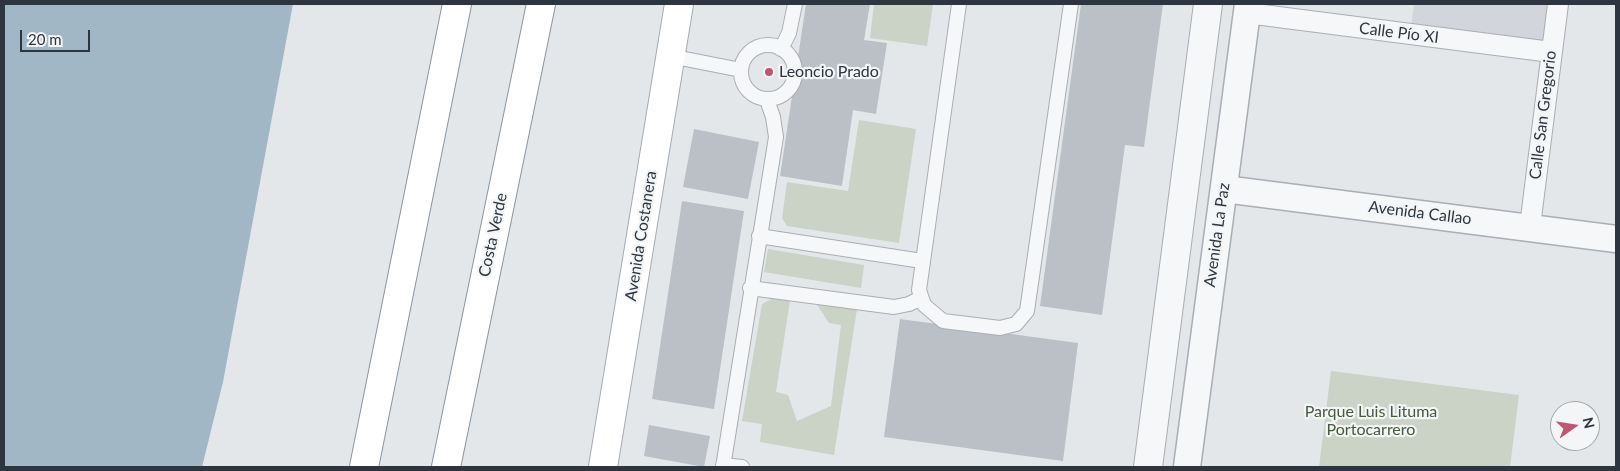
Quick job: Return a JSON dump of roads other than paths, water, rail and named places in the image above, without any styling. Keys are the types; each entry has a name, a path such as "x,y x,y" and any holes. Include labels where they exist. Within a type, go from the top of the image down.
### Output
{"main road":[{"path":"364,467 457,4"},
{"name":"Costa Verde","path":"446,467 541,4"},
{"name":"Avenida Costanera","path":"603,467 678,4"}],"street":[{"path":"1148,467 1208,4"},
{"name":"Calle San Gregorio","path":"1530,226 1558,4"},
{"name":"Calle Pío XI","path":"1247,8 1551,52"},
{"name":"Avenida La Paz","path":"1187,467 1247,8"},
{"name":"Avenida Callao","path":"1224,189 1530,226 1616,239"}],"lane":[{"path":"781,49 789,33 795,4"},
{"path":"959,4 919,283 921,298 929,312 943,321 1000,328 1016,324 1027,311 1071,4"},
{"path":"764,46 781,49 793,62 794,81 783,95 766,100 750,94 745,86 741,70 748,54 755,48 764,46"},
{"path":"670,56 741,70"},
{"path":"742,467 723,466 750,288 776,137 773,117 766,100"},
{"path":"759,236 922,262"},
{"path":"750,288 894,306 908,304 921,298"}],"water":[{"path":"4,4 293,4 223,382 202,467 4,467"}],"place":[{"name":"Leoncio Prado","path":"769,72"}],"park label":[{"name":"Parque Luis Lituma Portocarrero","path":"1371,421"}]}
